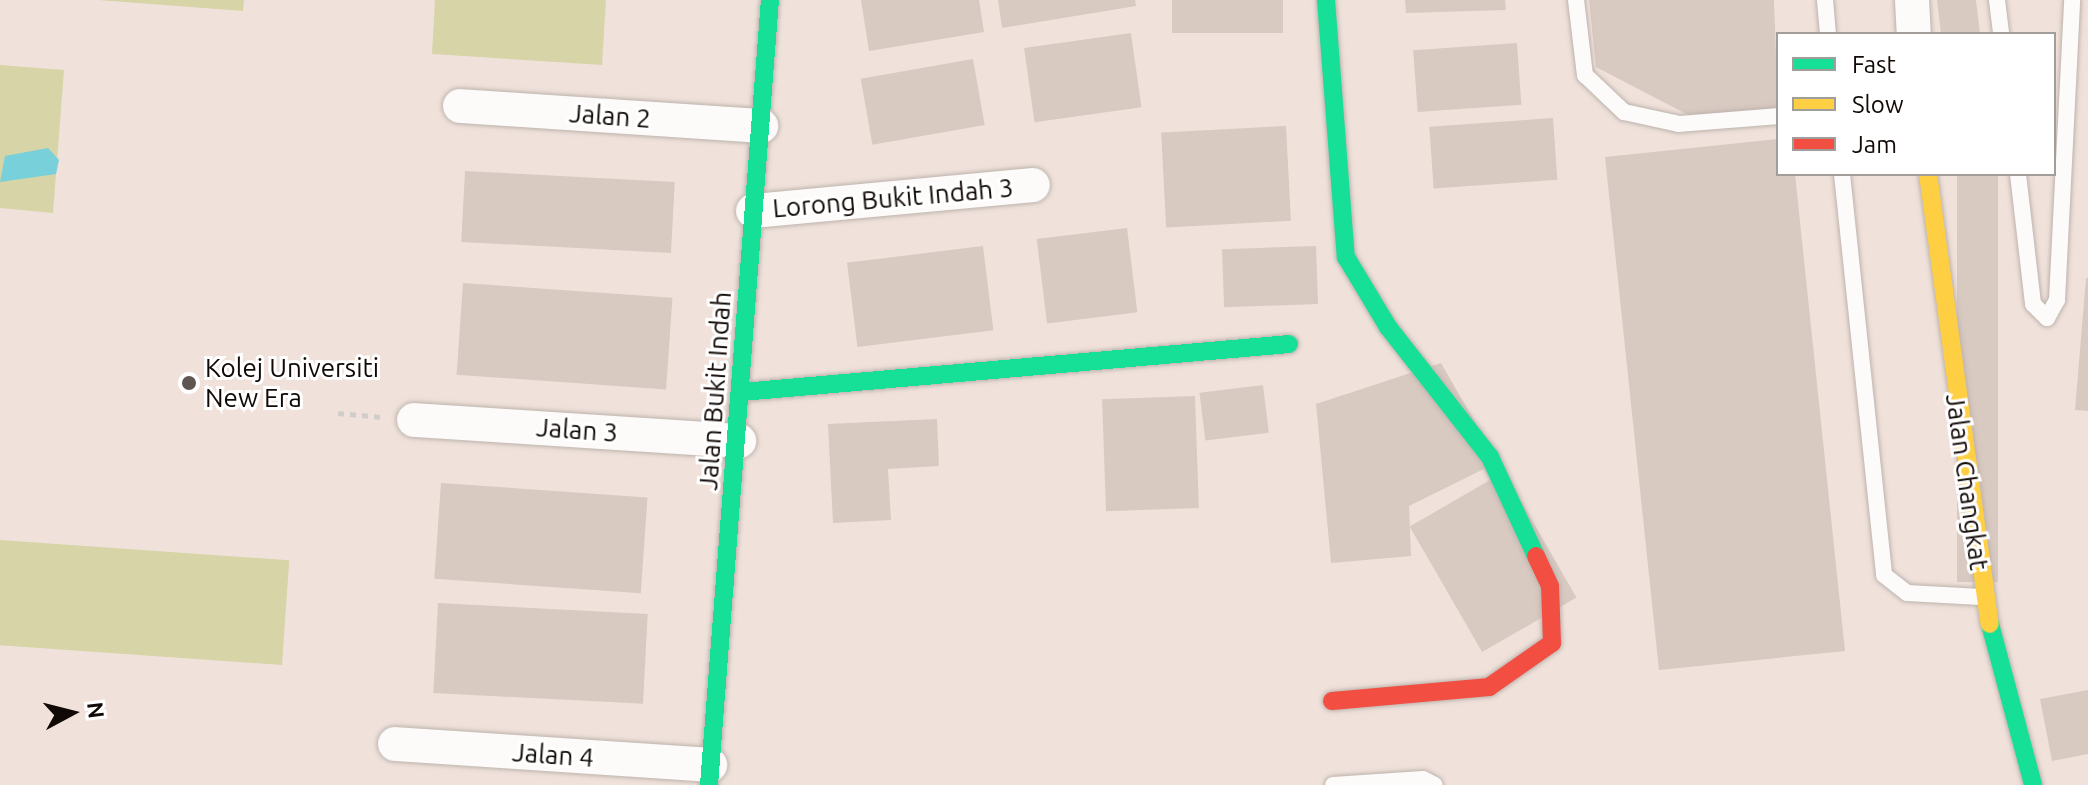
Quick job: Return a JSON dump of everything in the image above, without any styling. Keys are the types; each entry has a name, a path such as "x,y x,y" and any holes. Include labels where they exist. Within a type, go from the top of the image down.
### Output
{"street":[{"name":"Jalan Bukit Indah","path":"710,775 739,441 770,0"},
{"path":"1326,0 1346,257 1388,327 1490,457 1550,586 1552,643 1489,687 1332,701"},
{"path":"1912,0 1914,32"},
{"name":"Jalan 2","path":"460,106 761,126"},
{"name":"Jalan Changkat","path":"1928,176 1983,597 2033,785"},
{"name":"Lorong Bukit Indah 3","path":"753,211 1033,185"},
{"path":"742,392 1289,344"},
{"name":"Jalan 3","path":"414,420 739,441"},
{"name":"Jalan 4","path":"395,744 710,775"}],"lane":[{"path":"1576,0 1585,75 1624,112 1679,124 1776,116"},
{"path":"1825,0 1828,32"},
{"path":"1997,0 2001,32"},
{"path":"2018,176 2033,304 2047,318 2057,300 2072,0"},
{"path":"1842,176 1884,575 1907,593 1983,597"},
{"path":"1333,785 1423,779 1435,785"}],"path":[{"path":"338,413 414,420"}],"shaded area":[{"path":"98,0 244,0 243,11"},
{"path":"435,0 606,0 602,65 432,54"},
{"path":"0,65 64,70 53,213 0,208"},
{"path":"0,540 289,560 282,665 0,645"}],"water":[{"path":"48,148 59,160 56,174 0,182 5,156"}],"building":[{"path":"861,0 979,0 984,32 869,51"},
{"path":"998,0 1135,0 1136,6 1002,28"},
{"path":"1172,0 1283,0 1283,33 1172,33"},
{"path":"1405,0 1505,0 1506,10 1406,13"},
{"path":"1589,0 1774,0 1776,110 1696,119 1596,67"},
{"path":"1937,0 1976,0 1980,32 1941,32"},
{"path":"1131,33 1141,107 1034,122 1024,48"},
{"path":"1517,43 1521,105 1418,112 1413,50"},
{"path":"973,59 985,125 872,145 861,79"},
{"path":"1553,118 1557,180 1434,188 1429,127"},
{"path":"1286,126 1291,221 1166,227 1161,133"},
{"path":"1776,139 1776,176 1795,176 1845,651 1659,670 1605,157"},
{"path":"465,171 675,182 671,253 461,242"},
{"path":"1957,176 1998,176 1998,582 1957,582"},
{"path":"1127,228 1137,312 1047,323 1037,239"},
{"path":"983,246 993,330 857,347 847,263"},
{"path":"1316,246 1318,304 1224,307 1222,249"},
{"path":"2088,278 2088,411 2075,410"},
{"path":"463,283 672,298 666,389 457,375"},
{"path":"1441,363 1498,462 1409,506 1411,556 1331,563 1316,404"},
{"path":"1263,385 1269,433 1205,440 1199,393"},
{"path":"1195,396 1199,508 1106,511 1102,399"},
{"path":"937,419 939,466 888,469 891,520 833,523 828,424"},
{"path":"1504,472 1577,598 1482,652 1410,526"},
{"path":"441,483 647,497 641,593 434,579"},
{"path":"438,603 648,614 643,704 433,693"},
{"path":"2088,690 2088,754 2052,761 2040,699"}],"traffic: fast":[{"path":"709,785 770,0"},
{"path":"1326,0 1346,257 1388,327 1490,457 1536,556"},
{"path":"742,392 1289,344"},
{"path":"1990,624 2033,785"}],"traffic: slow":[{"path":"1928,176 1990,624"}],"traffic: jam":[{"path":"1332,701 1489,687 1552,643 1550,586 1536,556"}],"place":[{"name":"Kolej Universiti New Era","path":"189,383"}]}
